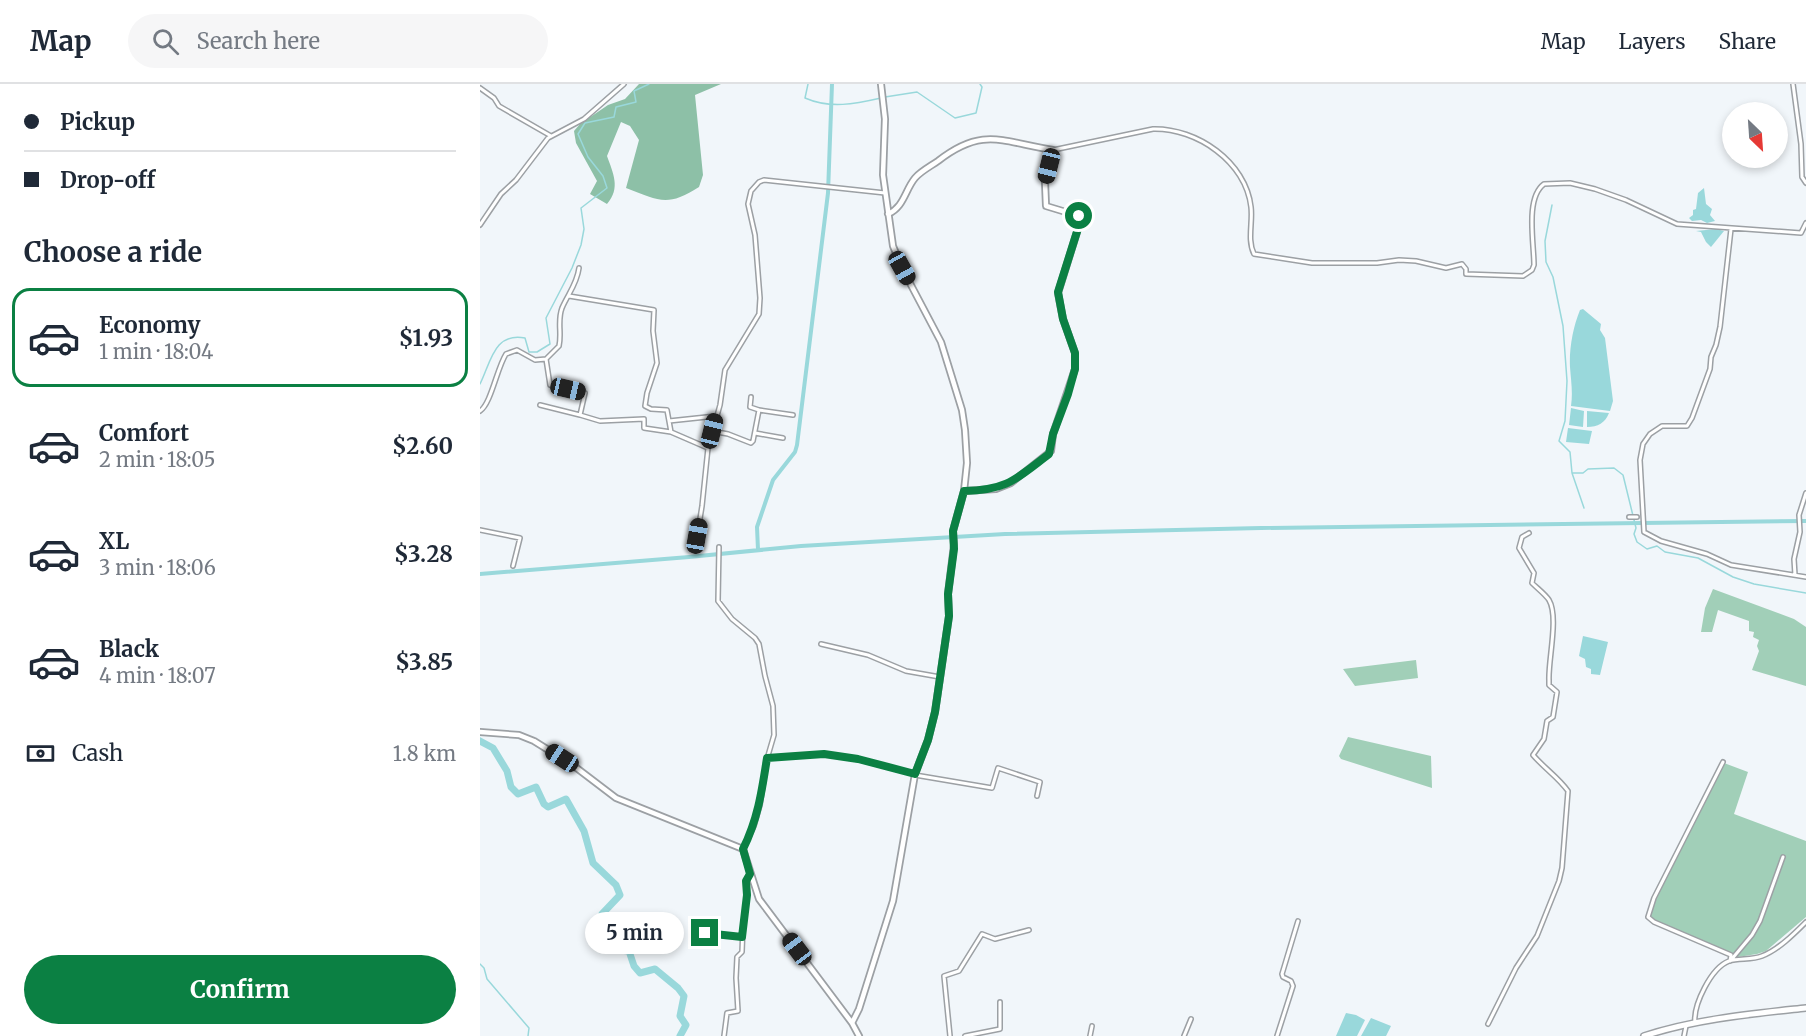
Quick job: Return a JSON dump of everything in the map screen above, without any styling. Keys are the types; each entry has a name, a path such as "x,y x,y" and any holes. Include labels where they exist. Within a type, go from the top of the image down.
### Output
{"highway":[{"path":"1644,1036 1686,1024 1806,1008"}],"street":[{"path":"480,225 501,194 516,180 551,136 584,119 624,84"},
{"path":"852,1023 872,972 894,894 915,775 931,730 949,616 948,594 954,545 953,531 964,491 966,448 962,410 936,329 893,246 882,169 885,119 881,84"},
{"path":"1793,84 1801,144 1802,177 1806,183"},
{"path":"480,88 494,98 499,106 551,136"},
{"path":"888,214 899,206 916,177 950,152 970,141 1001,140 1053,150 1164,128 1185,133 1207,143 1218,152 1246,186 1251,206 1251,245 1254,254 1312,263 1377,263 1400,260 1446,268 1462,264 1466,269 1466,274 1471,275 1493,273 1523,276 1532,270 1534,253 1532,211 1537,192 1544,183 1570,183 1595,189 1626,200 1677,224 1806,235"},
{"path":"964,491 996,489 1011,483 1049,454 1053,434 1074,375 1075,353 1063,319 1058,292 1081,219 1079,216 1046,206 1045,182 1053,150"},
{"path":"695,550 708,448 720,405 725,370 759,314 755,235 748,204 751,191 764,180 885,193"},
{"path":"1801,233 1806,223"},
{"path":"1731,229 1720,327 1711,357 1710,369 1692,418 1687,426 1662,426 1650,434 1643,444 1640,460 1644,532 1731,565 1806,577"},
{"path":"480,411 490,399 496,373 506,354 517,350 534,360 546,359 559,346 559,320 563,307 576,284 579,268"},
{"path":"569,296 654,310 653,331 657,363 645,406 651,409 667,410 671,432"},
{"path":"546,359 550,385 585,393 580,415"},
{"path":"752,397 750,407 793,415"},
{"path":"540,405 600,422 644,419 644,428 671,432 708,448"},
{"path":"712,431 728,434 749,443 753,441 759,410"},
{"path":"669,421 716,416"},
{"path":"755,433 783,438"},
{"path":"1795,575 1794,559 1800,532 1799,516 1806,493"},
{"path":"1629,517 1637,517"},
{"path":"480,530 520,538 513,566"},
{"path":"1488,1024 1516,968 1537,936 1555,891 1562,868 1567,815 1568,790 1533,755 1544,739 1548,722 1553,717 1557,692 1549,685 1553,637 1551,604 1532,583 1534,573 1519,548 1522,537 1529,533"},
{"path":"719,548 718,601 732,620 759,644 774,713 774,735 767,758 760,805 754,826 743,849 750,874 759,899 852,1023 859,1036"},
{"path":"821,644 868,655 906,671 940,676"},
{"path":"480,732 519,735 534,741 574,766 616,798 743,849"},
{"path":"767,758 824,754 858,759 915,775 992,788 998,768 1040,782 1037,796"},
{"path":"1723,762 1654,898 1648,917 1654,922 1731,955 1730,961"},
{"path":"1695,1023 1694,1013 1697,1003 1714,973 1730,961 1752,935 1760,921 1783,857"},
{"path":"724,1036 727,1013 738,1011 737,957 742,952 746,881 750,874"},
{"path":"1277,1036 1293,986 1291,981 1282,974 1298,921"},
{"path":"1730,961 1761,956 1782,944 1806,922"},
{"path":"950,1036 944,976 959,971 982,934 995,939 1029,930"},
{"path":"699,937 705,933 742,937"},
{"path":"965,1036 1000,1029 1000,1002"},
{"path":"1184,1036 1191,1019"},
{"path":"1684,1036 1686,1024"},
{"path":"1090,1036 1092,1026"}],"green space":[{"path":"639,84 721,84 695,95 703,175 699,187 688,194 670,200 662,200 626,188 639,140 630,126 621,122 607,156 615,186 607,204 590,194 597,181 576,143 574,131 580,124 608,105 625,99"},
{"path":"1713,589 1794,619 1806,627 1806,686 1752,670 1759,651 1757,646 1759,640 1753,637 1754,632 1749,631 1749,621 1718,610 1712,632 1701,632 1705,608"},
{"path":"1416,660 1418,678 1355,686 1343,669"},
{"path":"1348,737 1431,756 1432,788 1341,759 1339,756"},
{"path":"1724,763 1748,772 1734,814 1806,841 1806,917 1766,951 1738,957 1656,922 1650,914"}],"water":[{"path":"1704,188 1706,204 1712,209 1710,215 1715,221 1707,223 1701,220 1692,221 1689,218 1696,209 1698,193"},
{"path":"1716,229 1724,231 1711,247 1701,232 1696,231"},
{"path":"1583,309 1601,324 1600,330 1605,338 1613,401 1610,411 1571,406 1571,346 1573,331 1580,310"},
{"path":"1571,408 1584,411 1583,427 1569,425"},
{"path":"1587,411 1609,413 1601,424 1587,427"},
{"path":"1568,428 1592,431 1589,444 1566,442"},
{"path":"1583,636 1608,642 1600,675 1591,674 1591,669 1586,667 1585,659 1579,656"},
{"path":"1346,1013 1365,1020 1357,1036 1336,1036"},
{"path":"1371,1018 1391,1026 1386,1036 1361,1036"}],"waterway":[{"path":"480,384 495,350 506,340 515,337 525,338 529,352 537,352 550,344 546,318 572,268 581,245 584,229 581,208 607,188 603,176 588,157 578,134 585,123 614,117 616,107 636,102 634,91 649,84"},
{"path":"808,84 805,98 824,103 852,104 881,98"},
{"path":"758,550 757,527 773,480 795,452 797,445 828,193 832,84"},
{"path":"885,97 917,92 955,118 976,113 982,87 980,84"},
{"path":"1552,205 1545,241 1546,262 1553,277 1563,326 1567,381 1565,421 1559,441 1570,452 1572,473 1584,508"},
{"path":"1573,473 1583,473 1588,469 1614,468 1623,475 1636,528 1634,534 1637,542 1647,549 1657,546 1665,552 1698,558 1733,577 1754,584 1806,593"},
{"path":"480,574 801,546 1005,534 1261,528 1806,521"},
{"path":"480,741 493,748 507,771 511,787 518,794 536,787 544,804 548,807 566,799 584,831 593,863 616,885 620,895 602,914 608,929 607,944 619,950 629,951 634,966 640,973 655,969 678,988 684,996 680,1016 686,1025 680,1036"},
{"path":"480,964 484,968 487,979 529,1028 528,1036"}],"route":[{"path":"705,933 742,937 747,902 746,881 750,874 743,849 754,826 760,805 767,758 813,754 836,755 915,774 928,740 935,712 949,616 948,594 954,549 953,531 964,491 996,489 1011,483 1049,454 1053,434 1072,381 1076,361 1075,353 1060,309 1058,292 1081,219 1079,216"}]}
